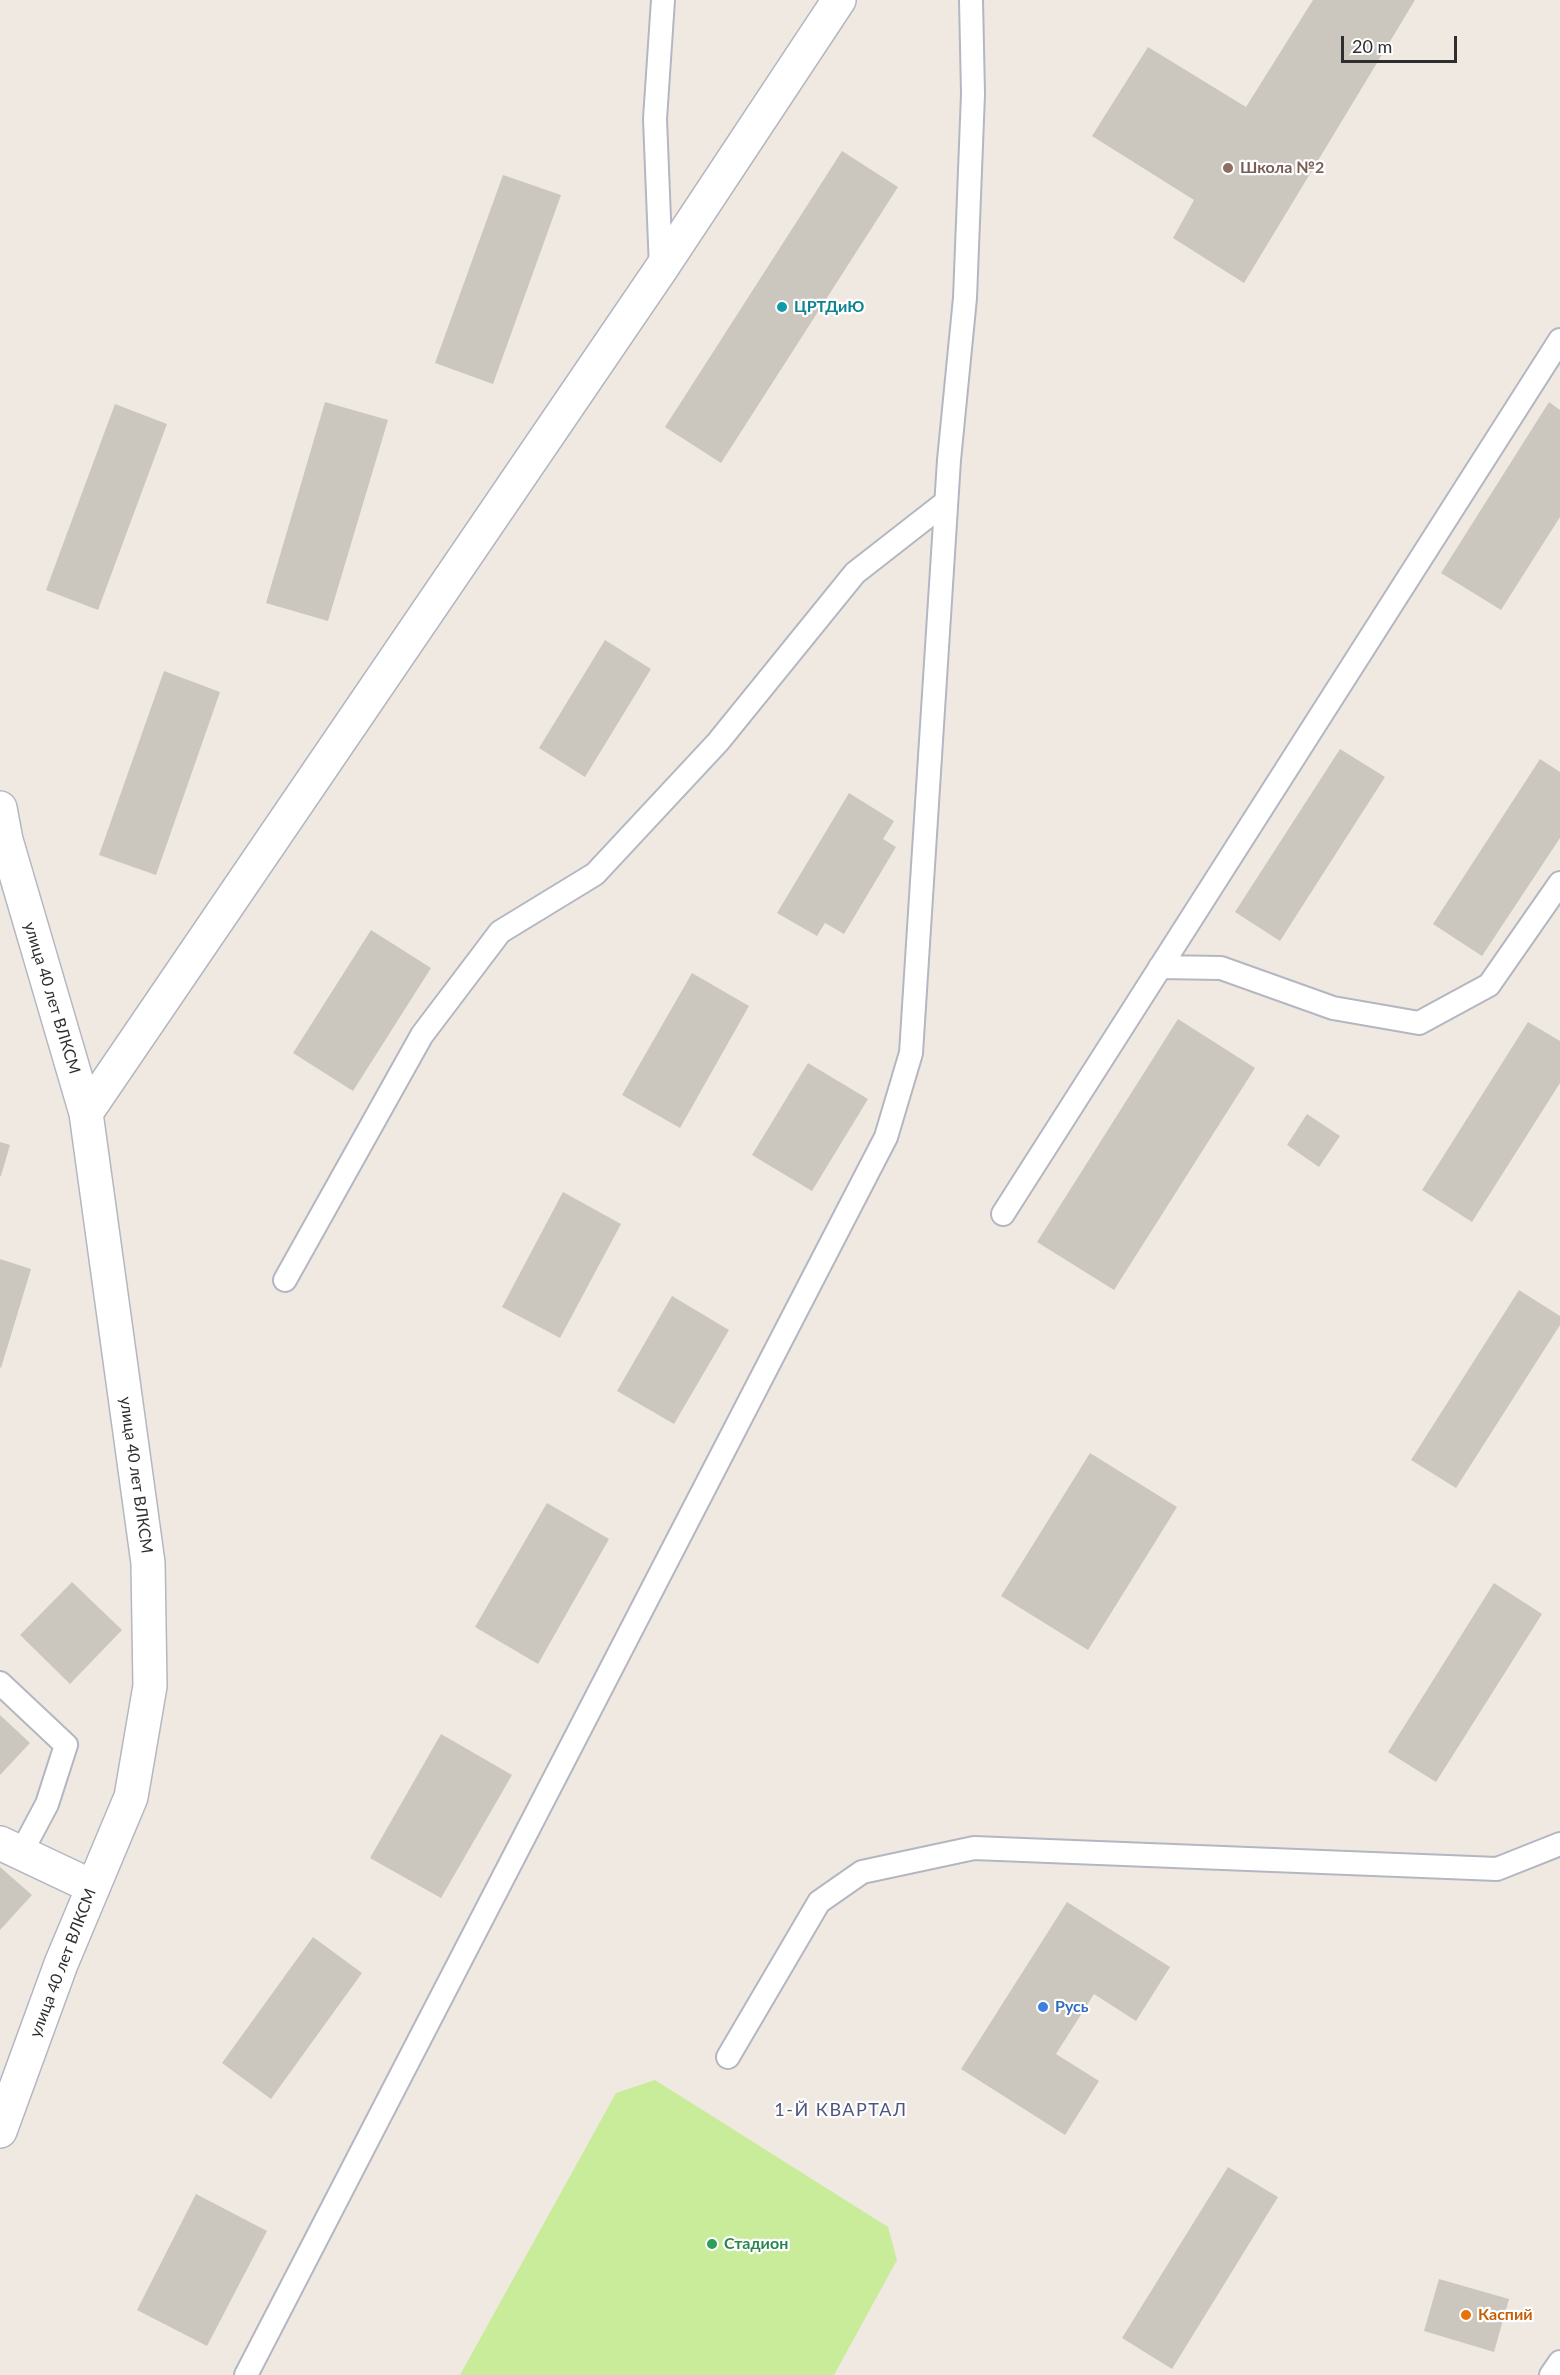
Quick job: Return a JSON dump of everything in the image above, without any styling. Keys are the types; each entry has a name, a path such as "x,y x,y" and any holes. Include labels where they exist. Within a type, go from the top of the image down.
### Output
{"street":[{"path":"86,1113 661,269 839,0"},
{"name":"улица 40 лет ВЛКСМ","path":"0,808 6,840 86,1113 148,1563 150,1686 131,1797 61,1964 0,2131"},
{"path":"11,1848 93,1887"}],"lane":[{"path":"661,269 655,119 663,0"},
{"path":"246,2375 886,1137 911,1053 946,502 965,298 973,94 971,0"},
{"path":"1003,1214 1560,340"},
{"path":"285,1280 422,1035 500,932 595,874 718,742 855,573 946,502"},
{"path":"1160,967 1221,968 1333,1008 1419,1023 1489,985 1560,883"},
{"path":"0,1683 66,1745 47,1804 11,1848"},
{"path":"728,2057 819,1902 862,1872 974,1848 1497,1869 1560,1844"},
{"path":"1551,2375 1560,2362"}],"green space":[{"name":"Стадион","path":"655,2080 888,2227 897,2260 834,2375 460,2375 616,2093"}],"building":[{"name":"Школа №2","path":"1313,0 1415,0 1244,283 1173,238 1194,200 1092,136 1148,47 1246,107"},
{"name":"ЦРТДиЮ","path":"842,151 898,187 721,463 665,427"},
{"path":"503,175 561,195 493,384 435,363"},
{"path":"325,402 388,420 328,621 266,603"},
{"path":"1549,402 1560,410 1560,517 1501,610 1441,573"},
{"path":"115,404 167,424 98,610 46,590"},
{"path":"605,640 651,669 585,777 539,748"},
{"path":"164,671 220,692 156,875 99,855"},
{"path":"1340,749 1385,777 1280,941 1235,912"},
{"path":"1540,759 1560,772 1560,838 1482,956 1433,924"},
{"path":"849,793 894,821 883,839 896,847 844,934 825,923 817,936 777,913"},
{"path":"371,930 431,968 353,1091 293,1053"},
{"path":"692,973 749,1006 680,1128 622,1095"},
{"path":"1178,1019 1255,1068 1114,1290 1037,1242"},
{"path":"1528,1022 1560,1041 1560,1083 1472,1222 1422,1190"},
{"path":"808,1063 868,1099 812,1191 752,1155"},
{"path":"1307,1114 1340,1136 1319,1167 1287,1145"},
{"path":"0,1142 10,1145 1,1176 0,1176"},
{"path":"563,1192 621,1224 560,1338 502,1307"},
{"path":"0,1259 31,1269 1,1368 0,1367"},
{"path":"1519,1290 1560,1316 1560,1325 1456,1488 1411,1460"},
{"path":"672,1296 729,1330 674,1424 617,1391"},
{"path":"1090,1453 1177,1507 1088,1650 1001,1596"},
{"path":"547,1503 609,1539 538,1664 475,1627"},
{"path":"72,1582 122,1630 70,1684 20,1635"},
{"path":"1494,1583 1542,1614 1436,1782 1388,1752"},
{"path":"0,1715 30,1743 0,1775"},
{"path":"441,1734 512,1775 441,1898 370,1858"},
{"path":"0,1867 32,1895 0,1930"},
{"name":"Русь","path":"1067,1902 1170,1967 1136,2021 1094,1994 1056,2054 1099,2081 1065,2135 961,2069"},
{"path":"313,1937 362,1973 271,2099 222,2063"},
{"path":"1228,2167 1278,2197 1172,2369 1122,2338"},
{"path":"196,2194 267,2231 207,2346 137,2310"},
{"name":"Каспий","path":"1439,2279 1509,2299 1494,2352 1424,2331"}],"place":[{"name":"Школа №2","path":"1228,168"},
{"name":"ЦРТДиЮ","path":"782,307"},
{"name":"Русь","path":"1043,2007"},
{"name":"Стадион","path":"712,2244"},
{"name":"Каспий","path":"1466,2315"}],"district":[{"name":"1-Й КВАРТАЛ","path":"841,2110"}]}
